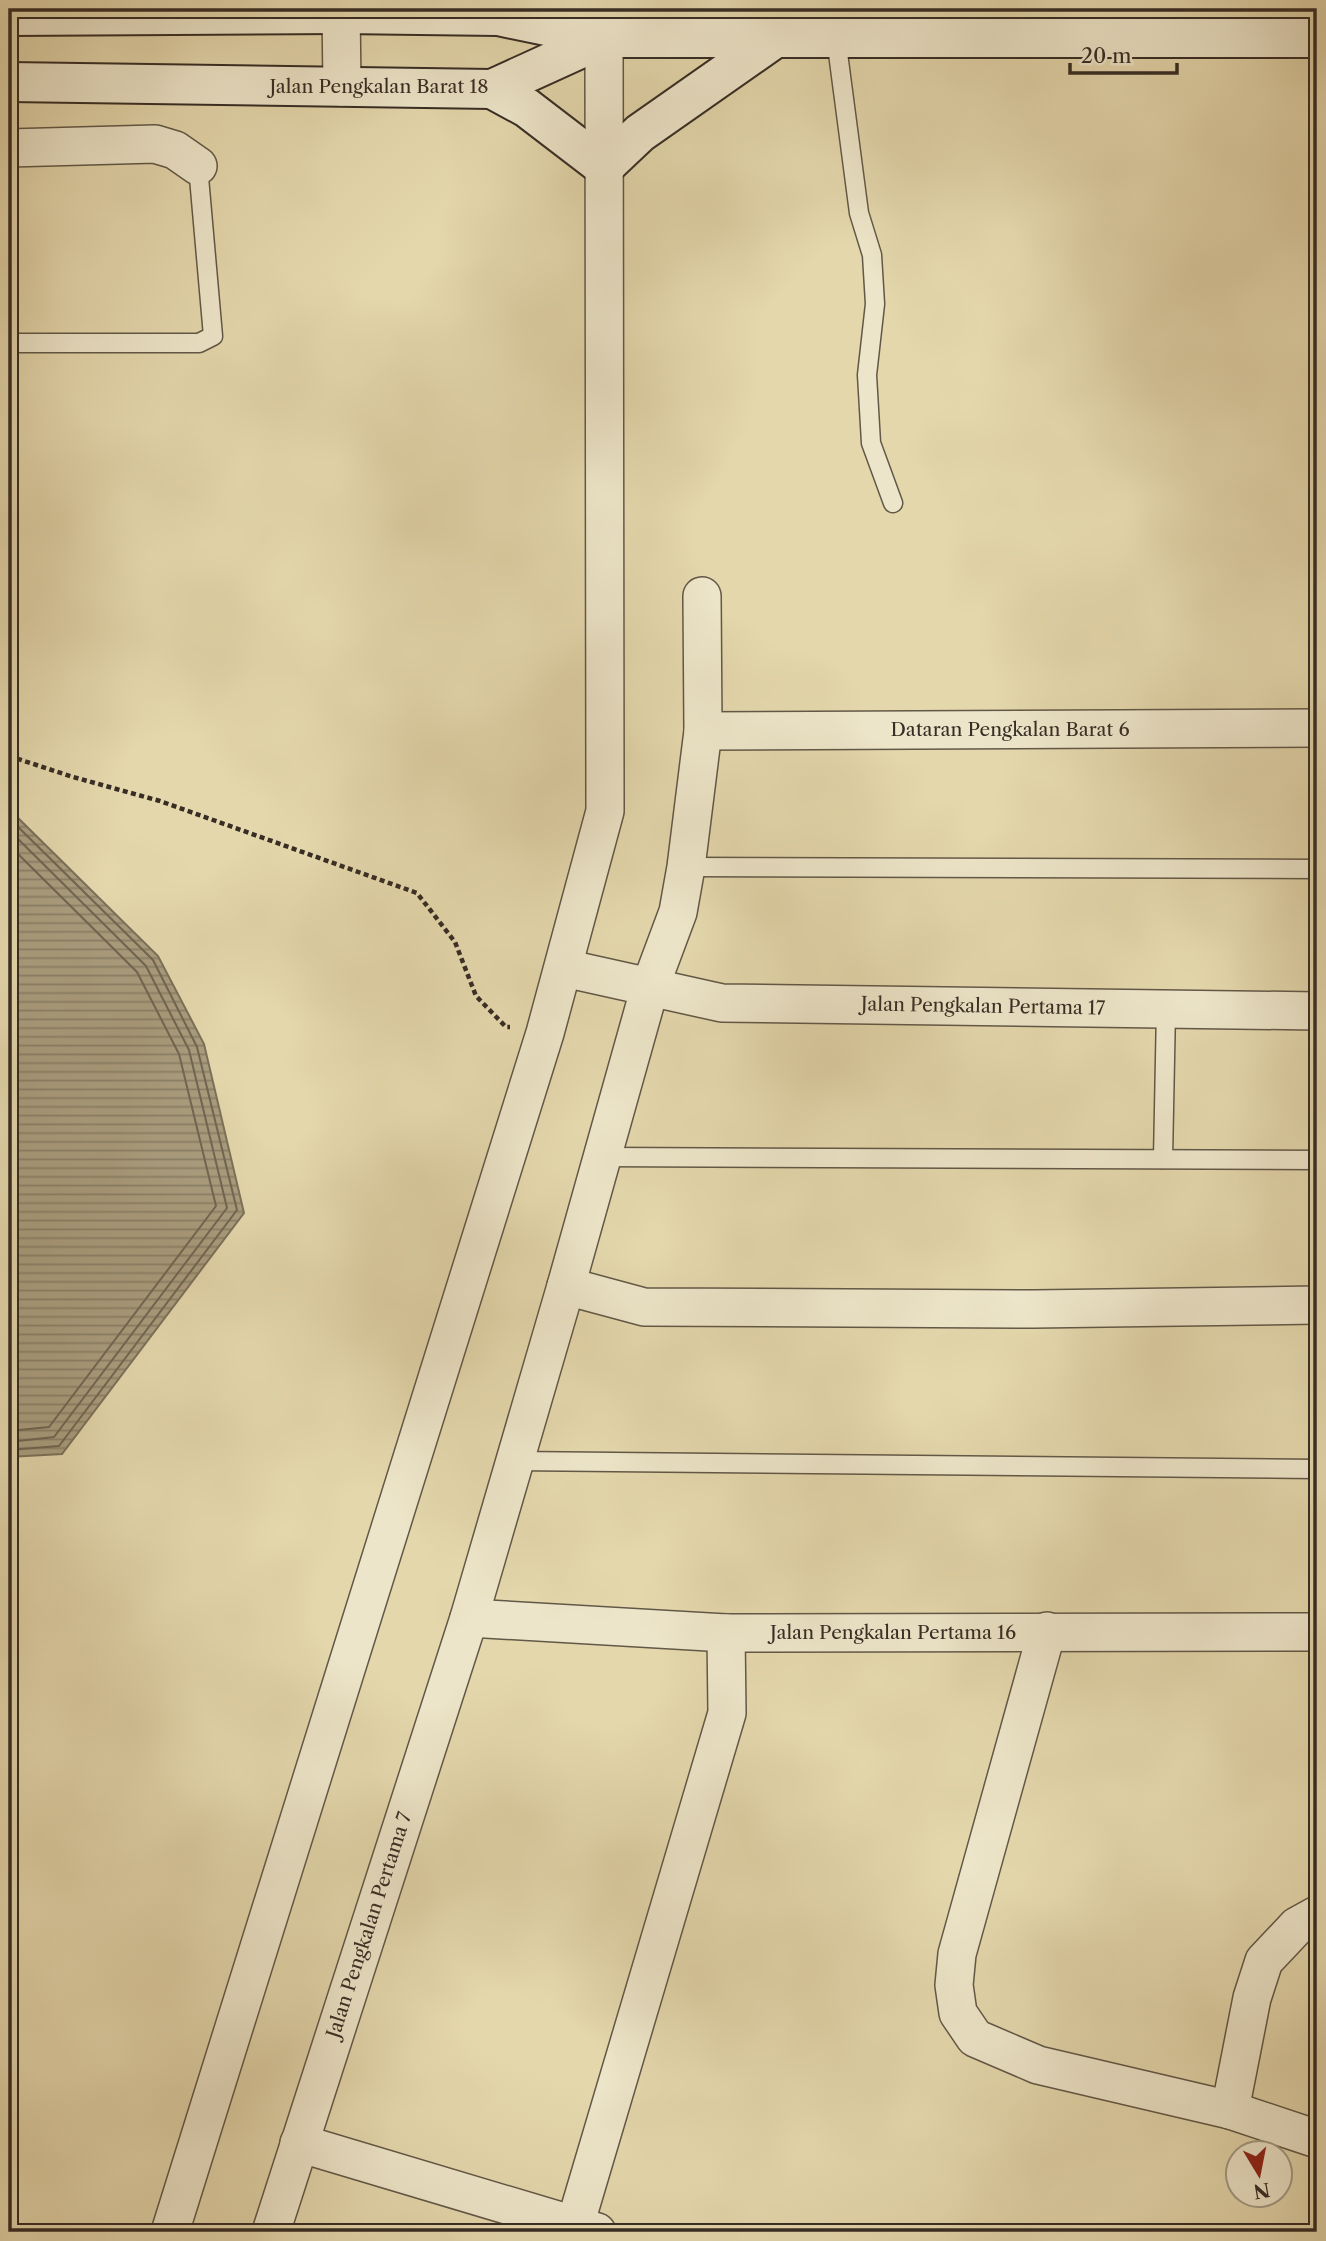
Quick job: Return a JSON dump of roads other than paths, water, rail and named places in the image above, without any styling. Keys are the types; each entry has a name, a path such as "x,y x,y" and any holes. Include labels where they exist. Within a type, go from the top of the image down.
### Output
{"street":[{"path":"9,16 341,11 498,16 604,37 836,38 1174,23 1317,38"},
{"path":"341,11 342,87"},
{"path":"170,2232 545,1033 605,811 604,37"},
{"name":"Jalan Pengkalan Barat 18","path":"9,82 492,89 604,37"},
{"path":"604,167 640,133 777,37"},
{"path":"492,89 527,108 604,167"},
{"path":"9,148 155,144 175,149 198,166"},
{"name":"Jalan Pengkalan Pertama 7","path":"271,2232 469,1618 650,987 678,912 703,731 702,596"},
{"name":"Dataran Pengkalan Barat 6","path":"703,731 1317,728"},
{"name":"Jalan Pengkalan Pertama 17","path":"564,968 722,1003 1317,1011"},
{"path":"566,1286 644,1307 1034,1309 1317,1306"},
{"name":"Jalan Pengkalan Pertama 16","path":"469,1618 726,1633 1317,1632"},
{"path":"1047,1631 957,1954 954,1985 958,2013 975,2038 1038,2065 1230,2110 1317,2139"},
{"path":"299,2143 586,2229 727,1713 726,1633"},
{"path":"1230,2110 1252,1998 1264,1961 1297,1926 1317,1915"}],"lane":[{"path":"836,38 859,213 872,255 875,304 867,375 871,443 893,503"},
{"path":"9,343 200,343 213,336 198,166"},
{"path":"686,867 1317,869"},
{"path":"1163,1159 1166,1009"},
{"path":"603,1157 1317,1160"},
{"path":"514,1461 1317,1469"}],"water":[{"path":"9,809 158,956 204,1044 244,1213 62,1454 9,1457"}]}
